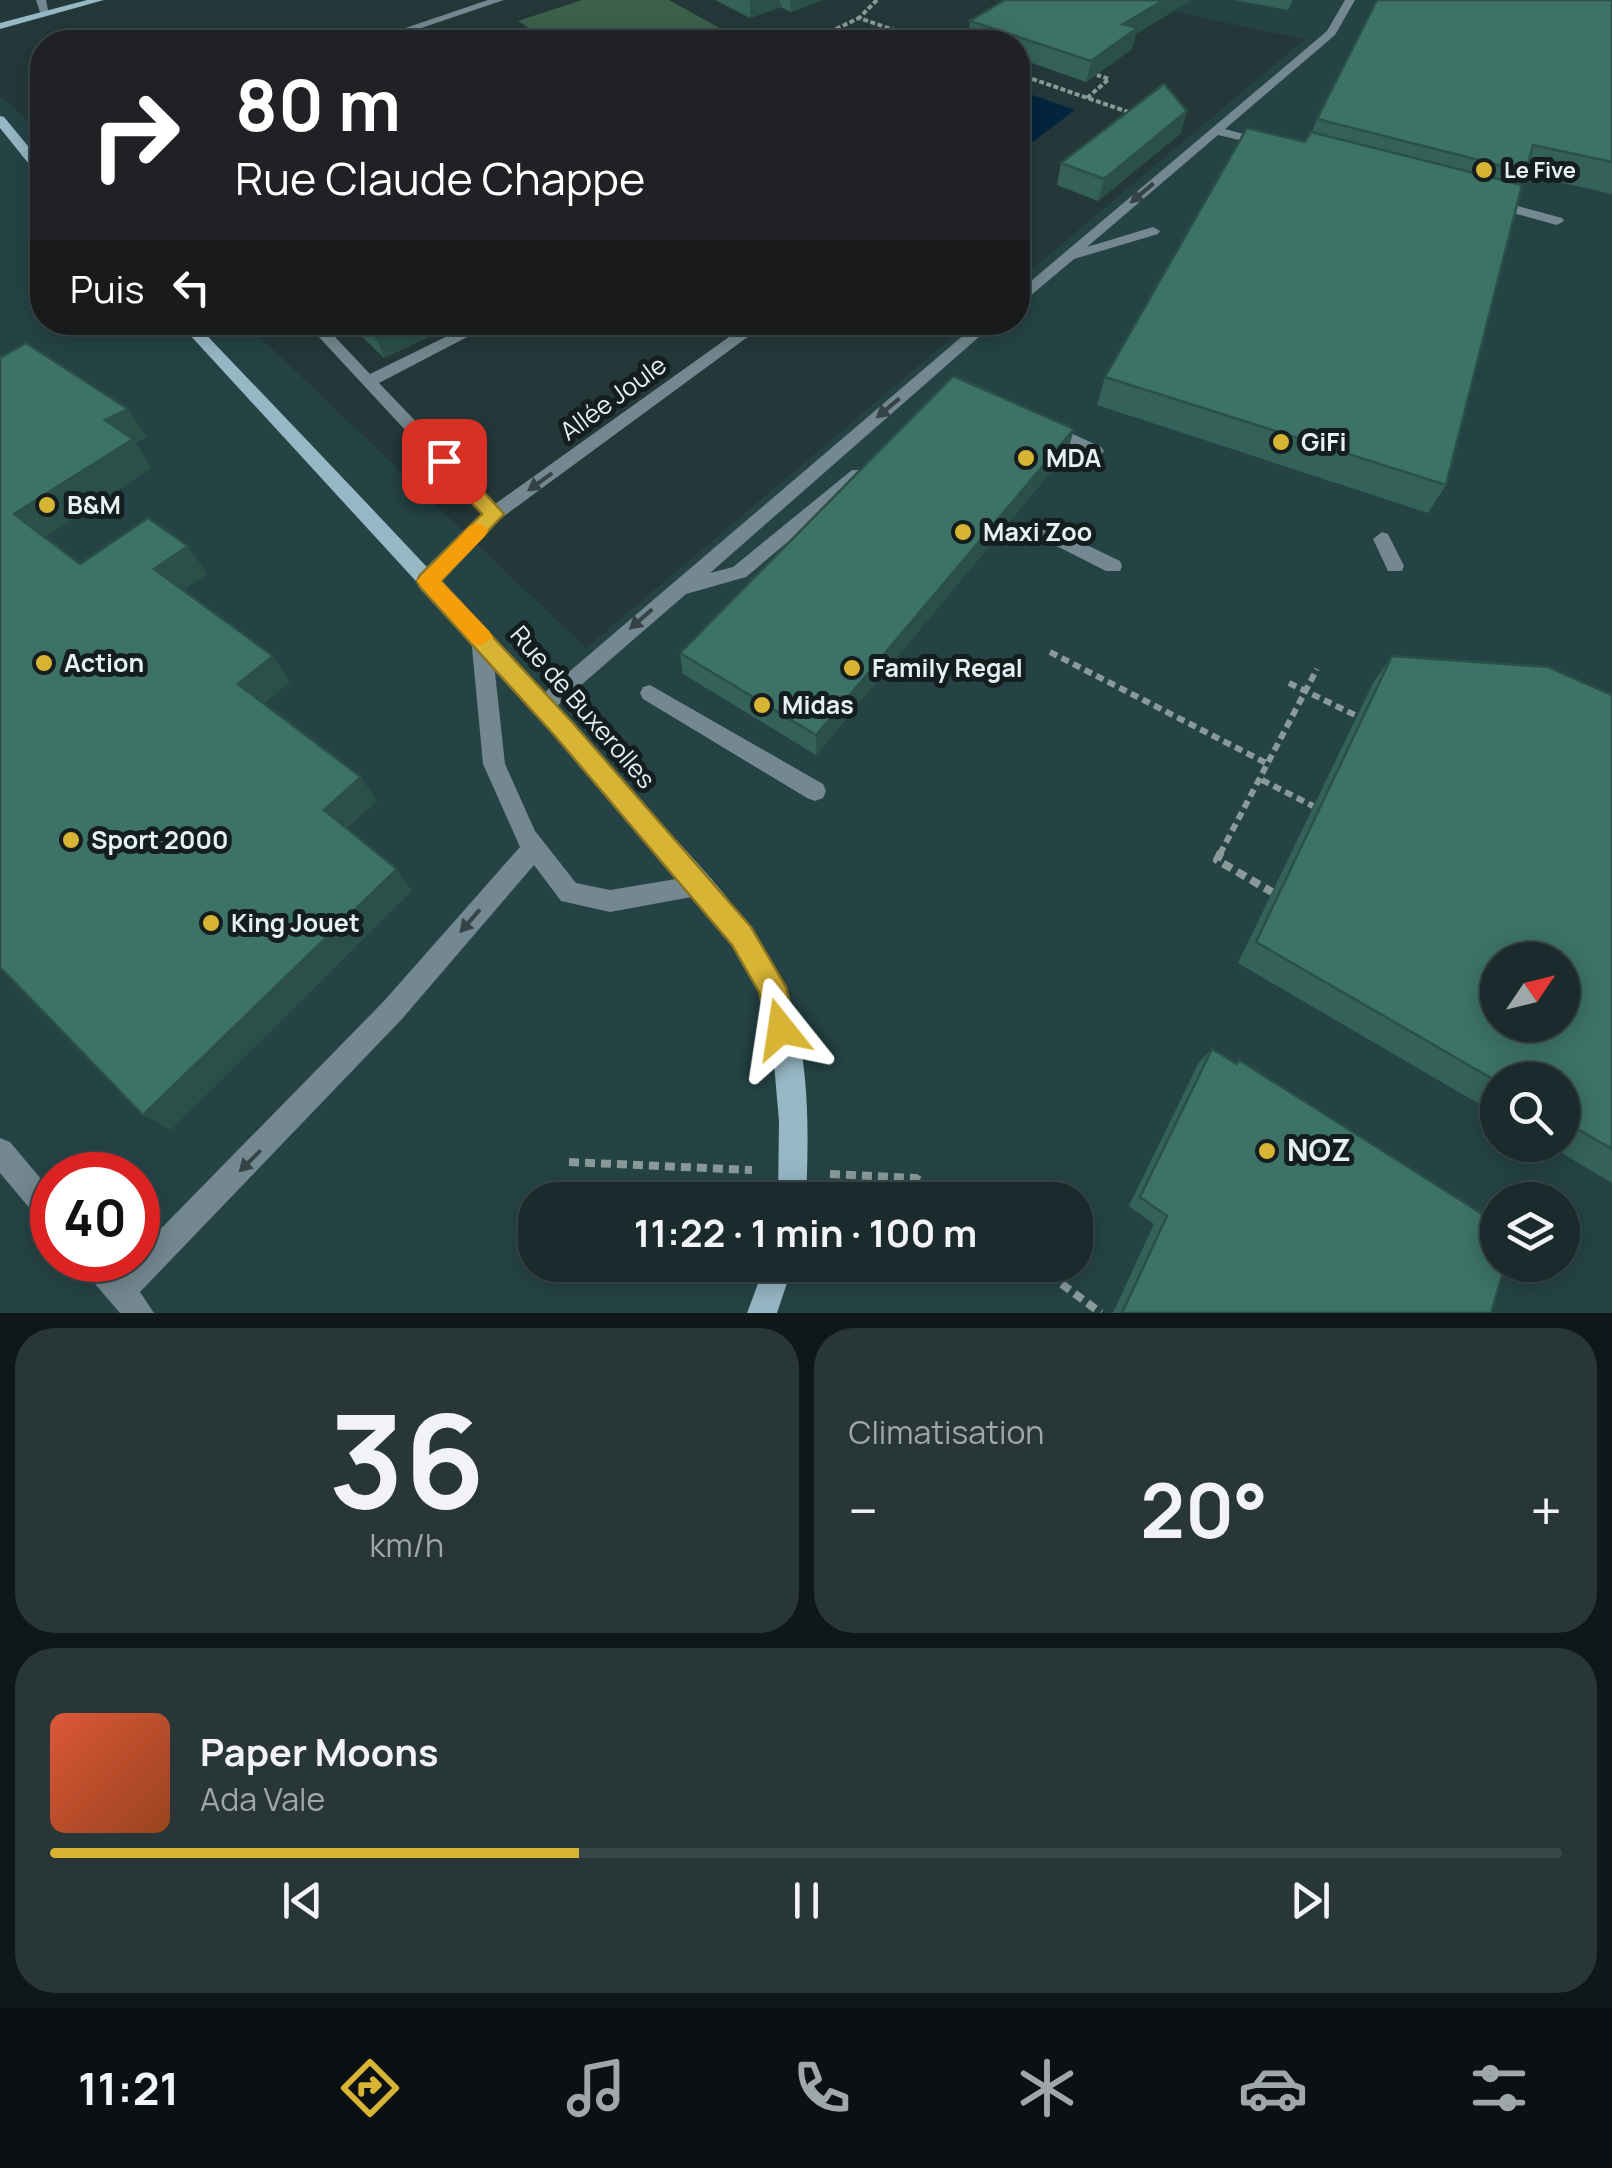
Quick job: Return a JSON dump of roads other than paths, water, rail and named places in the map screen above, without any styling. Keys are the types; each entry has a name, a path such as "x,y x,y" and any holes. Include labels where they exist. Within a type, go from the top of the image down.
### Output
{"street":[{"path":"40,0 46,13"},
{"path":"0,26 100,0"},
{"path":"407,30 499,0"},
{"path":"1030,289 1331,33 1350,0"},
{"path":"0,120 28,156"},
{"path":"1216,130 1273,146"},
{"path":"1482,201 1557,221"},
{"path":"1065,258 1153,230"},
{"name":"Rue de Buxerolles","path":"197,335 544,706 741,936 772,987 794,1122 792,1182"},
{"path":"325,335 494,514"},
{"path":"369,380 463,335"},
{"name":"Allée Joule","path":"428,581 494,514 743,335"},
{"path":"544,706 975,335"},
{"path":"920,381 949,382"},
{"path":"1035,422 1095,451"},
{"path":"677,588 738,572 880,456"},
{"path":"1034,526 1113,566"},
{"path":"1382,538 1395,566"},
{"path":"481,637 494,764 534,848 569,893 610,901 700,886"},
{"path":"650,693 815,791"},
{"path":"112,1282 130,1302 534,848"},
{"path":"0,1152 30,1187"},
{"path":"762,1313 773,1282"}],"water":[{"path":"1030,94 1075,110 1030,144"}],"place":[{"name":"Le Five","path":"1484,170"},
{"name":"GiFi","path":"1281,442"},
{"name":"MDA","path":"1026,458"},
{"name":"B&M","path":"47,505"},
{"name":"Maxi Zoo","path":"963,532"},
{"name":"Action","path":"44,663"},
{"name":"Family Regal","path":"852,668"},
{"name":"Midas","path":"762,705"},
{"name":"Sport 2000","path":"71,840"},
{"name":"King Jouet","path":"211,923"},
{"name":"NOZ","path":"1267,1151"}]}
